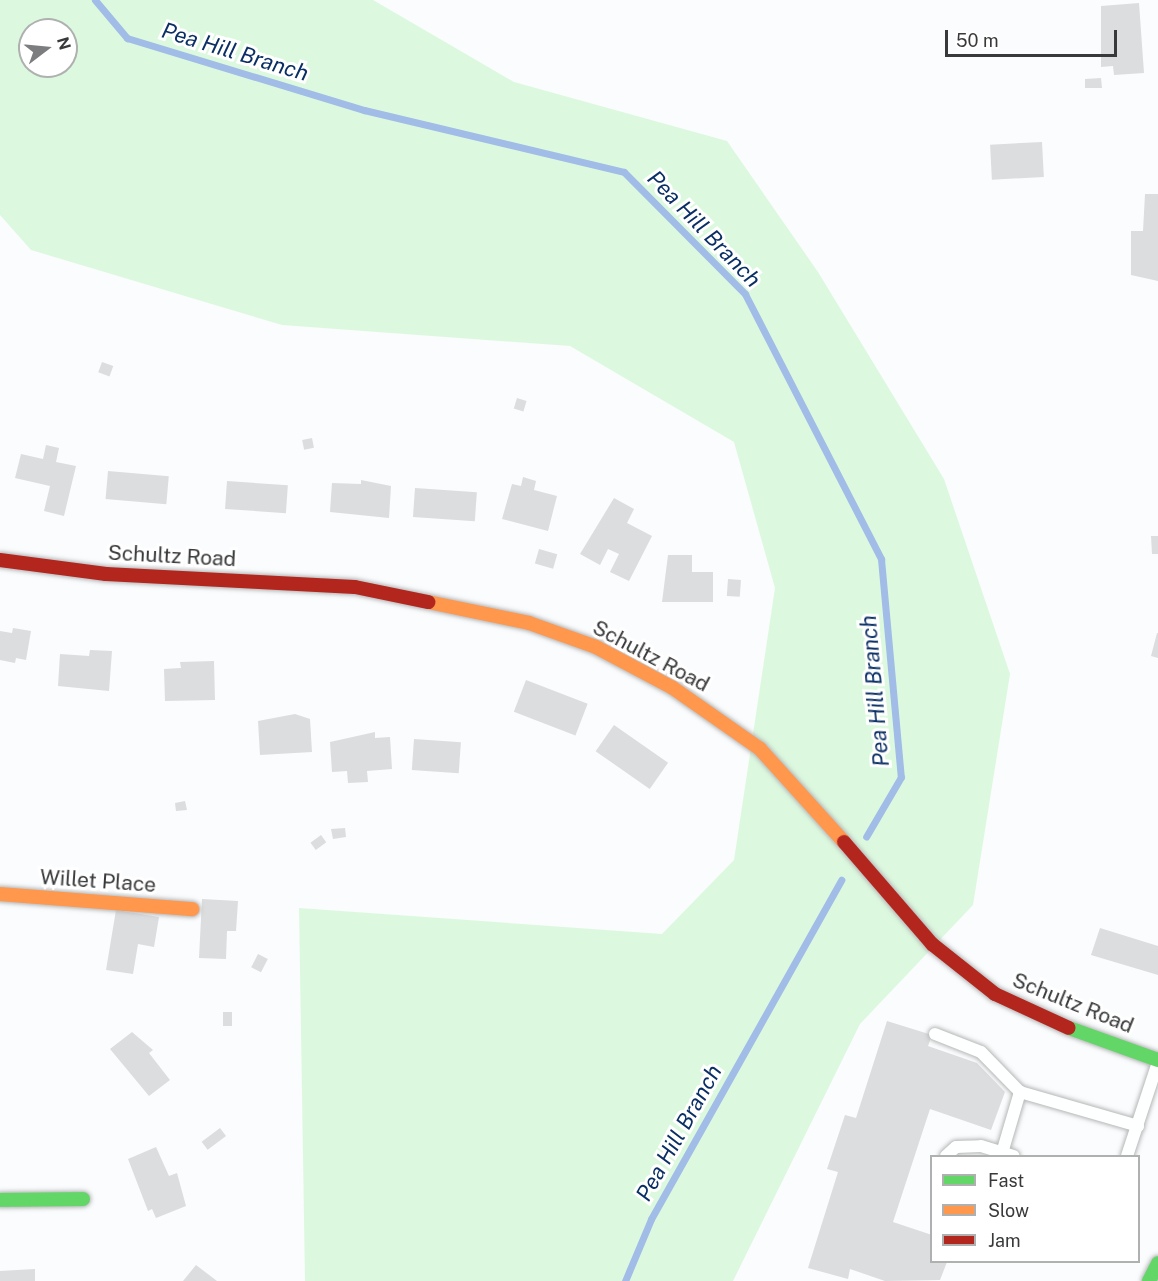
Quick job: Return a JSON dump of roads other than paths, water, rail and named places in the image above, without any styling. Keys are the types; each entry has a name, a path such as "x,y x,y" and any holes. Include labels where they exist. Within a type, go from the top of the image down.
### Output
{"main road":[{"name":"Schultz Road","path":"0,560 106,574 355,586 529,623 596,647 673,688 768,757 811,800 896,907 932,944 995,994 1060,1025 1158,1061"},
{"name":"Willet Place","path":"0,894 192,909"},
{"path":"0,1200 83,1199"},
{"path":"1149,1281 1158,1263"}],"lane":[{"path":"935,1035 981,1052 1020,1092 1138,1126"},
{"path":"1127,1155 1158,1061"},
{"path":"948,1155 964,1146 1008,1155 1020,1092"}],"waterway":[{"name":"Pea Hill Branch","path":"95,0 127,38 364,110 624,172 745,294 881,559 901,777 866,837"},
{"name":"Pea Hill Branch","path":"625,1281 651,1219 841,880"}]}
